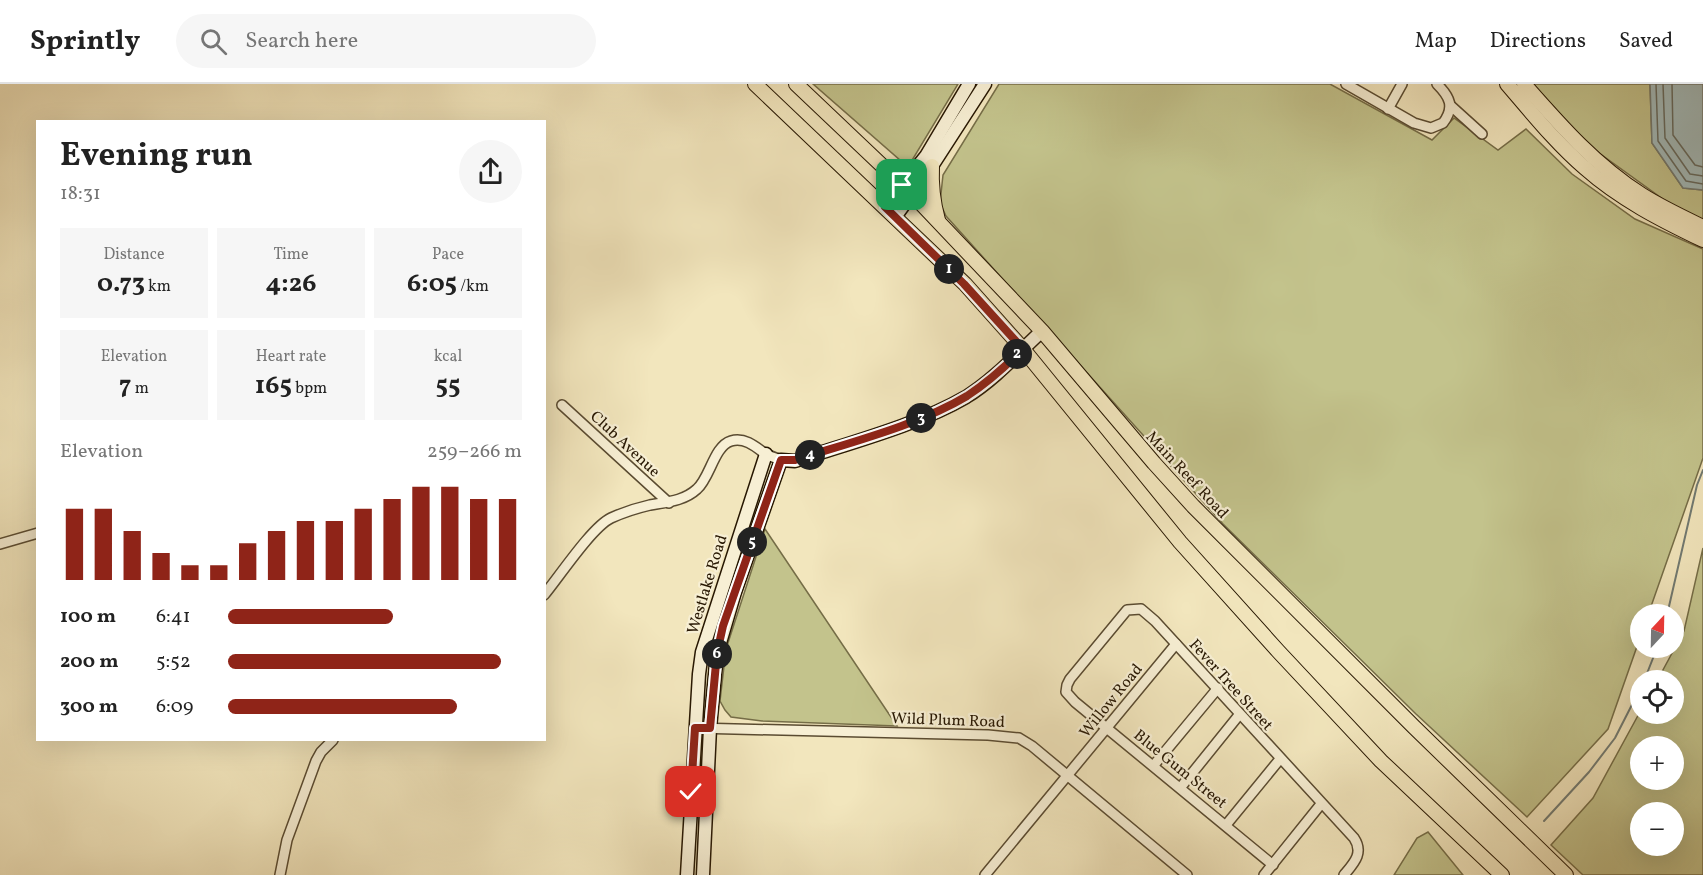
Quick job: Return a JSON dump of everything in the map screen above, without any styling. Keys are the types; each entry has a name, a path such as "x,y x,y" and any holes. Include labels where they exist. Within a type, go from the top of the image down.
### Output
{"main road":[{"path":"755,84 964,284 1023,349 1180,542 1278,651 1381,760 1502,875"},
{"name":"Main Reef Road","path":"796,84 913,195 1042,331 1193,506 1566,875"},
{"path":"1507,84 1586,169 1626,199 1703,240"},
{"path":"1524,84 1578,144 1615,176 1641,194 1703,227"},
{"path":"932,166 933,204 938,221"}],"street":[{"path":"890,212 902,185 926,156 969,84"},
{"path":"890,212 913,195 985,84"},
{"path":"1346,84 1414,123 1431,128 1443,123 1451,106"},
{"path":"1388,109 1402,84"},
{"path":"1437,84 1449,98 1451,106 1482,134"},
{"path":"1445,92 1454,84"},
{"path":"546,590 606,521 649,505 669,503 699,488 723,446 731,441 755,445 766,454 781,460 795,460 919,419 979,388 1042,331"},
{"name":"Club Avenue","path":"562,405 669,503"},
{"name":"Westlake Road","path":"687,875 695,728 702,652 766,454"},
{"path":"703,875 710,728 717,653 723,626 781,460"},
{"path":"0,544 36,533"},
{"name":"Fever Tree Street","path":"1068,696 1066,692 1068,682 1127,610 1136,608 1144,611 1218,688 1239,715 1358,845 1358,856 1344,875"},
{"name":"Willow Road","path":"985,875 1176,644"},
{"path":"1154,765 1218,688"},
{"name":"Blue Gum Street","path":"1068,696 1273,865"},
{"path":"1181,787 1239,715"},
{"name":"Wild Plum Road","path":"695,728 838,730 1013,737 1032,746 1187,875"},
{"path":"280,875 287,840 316,761 332,741"},
{"path":"1226,825 1280,759"},
{"path":"1264,875 1321,804"}],"green space":[{"path":"813,84 958,84 908,167"},
{"path":"999,84 1330,84 1432,140 1454,118 1498,150 1526,129 1572,174 1635,219 1703,249 1703,458 1652,604 1630,604 1630,658 1633,658 1608,729 1527,817 1416,714 1223,524 946,216 940,203 943,175"},
{"path":"1533,84 1650,84 1652,143 1683,188 1703,190 1703,221 1674,207 1588,145"},
{"path":"765,529 897,726 762,721 731,717 725,710 720,701 726,649"},
{"path":"1703,548 1703,875 1583,875 1551,845 1593,798 1633,724 1684,724 1684,670 1663,670 1669,658 1684,658 1684,631"},
{"path":"1428,832 1463,875 1394,875 1417,838"}],"water":[{"path":"1650,84 1703,84 1703,190 1683,188 1652,143"}],"waterway":[{"path":"1670,604 1697,485 1703,470"},
{"path":"1648,670 1653,658"},
{"path":"1544,821 1589,772 1615,738 1630,709"}],"route":[{"path":"691,792 695,728 710,728 717,653 723,626 781,460 795,460 919,419 950,405 979,388 1023,349 964,284 885,207 902,185"}]}
